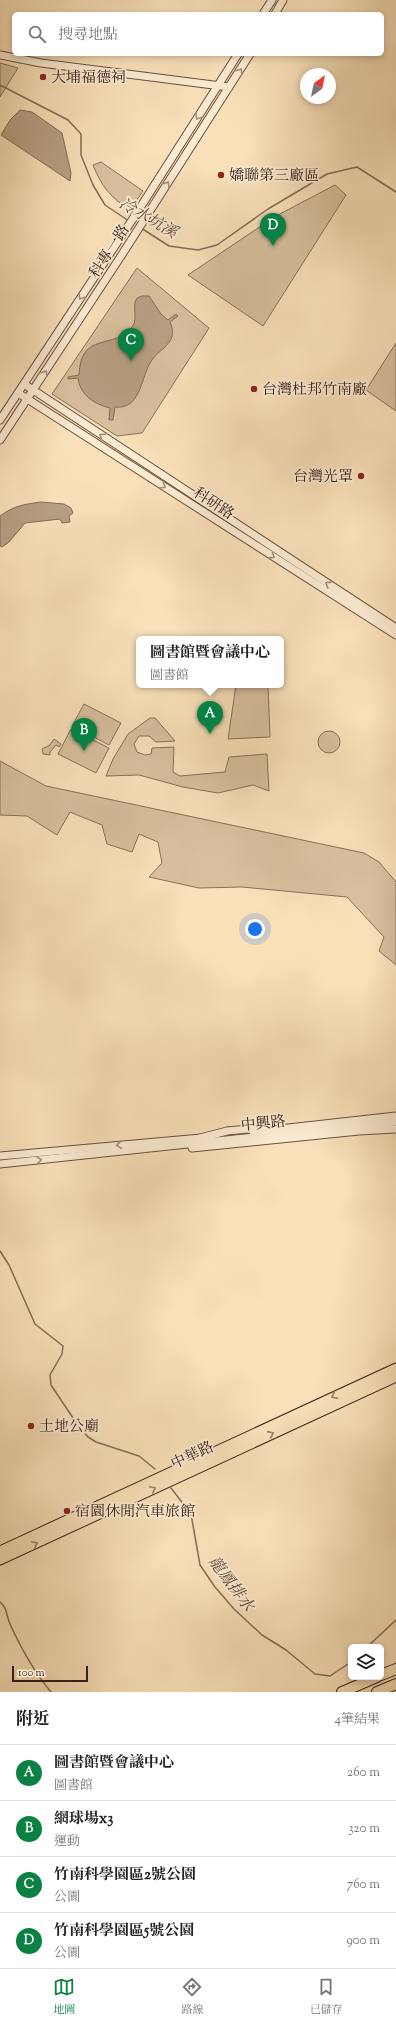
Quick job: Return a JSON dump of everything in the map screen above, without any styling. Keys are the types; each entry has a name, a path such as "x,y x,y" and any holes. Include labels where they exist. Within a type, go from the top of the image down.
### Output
{"highway":[{"path":"384,1674 396,1669"},
{"path":"342,1692 370,1680"},
{"path":"377,1692 396,1684"}],"main road":[{"name":"中華路","path":"0,1560 372,1383 396,1368"},
{"name":"中華路","path":"0,1550 372,1383 396,1377"}],"street":[{"path":"264,12 272,0"},
{"path":"276,12 284,0"},
{"path":"0,55 41,63 218,84 230,87"},
{"name":"科專一路","path":"0,420 138,211 237,56"},
{"name":"科專一路","path":"0,440 28,400 128,246 249,56"},
{"path":"119,240 128,246"},
{"path":"114,247 123,253"},
{"name":"科研路","path":"24,384 396,628"},
{"name":"科研路","path":"18,393 396,635"},
{"name":"中興路","path":"0,1156 200,1138 396,1115"},
{"name":"中興路","path":"0,1164 396,1122"},
{"name":"中興路","path":"132,1150 138,1152 225,1146 360,1131 396,1129"},
{"path":"97,1147 107,1153"}],"shaded area":[{"path":"0,63 18,68 0,97"},
{"path":"20,110 32,112 62,133 71,173 70,181 1,135 10,120"},
{"path":"101,162 143,191 130,210 117,201 103,185 93,165"},
{"path":"335,185 346,195 263,326 188,275 276,216"},
{"path":"137,268 209,328 142,433 117,436 52,394"},
{"path":"149,296 161,314 168,320 176,314 178,316 170,322 172,336 170,341 150,363 135,399 130,404 123,407 115,407 113,420 109,420 110,408 89,398 79,384 78,378 68,379 68,377 79,375 81,361 85,352 92,346 116,338 124,334 132,327 135,320 135,301 137,298"},
{"path":"396,343 396,411 366,390"},
{"path":"41,502 64,504 71,508 73,513 69,516 70,522 62,523 60,519 25,523 9,542 2,547 0,546 0,516 19,506"},
{"path":"236,688 268,688 270,737 228,739"},
{"path":"84,704 121,723 109,745 72,726"},
{"path":"150,718 155,718 175,741 156,742 149,736 139,736 134,744 137,752 145,755 151,754 152,748 174,747 173,772 180,776 225,772 229,757 267,754 269,791 253,785 218,793 183,787 139,775 106,776 113,759 128,734"},
{"path":"71,729 109,748 96,773 58,754"},
{"path":"329,731 337,734 340,742 337,750 329,753 321,750 318,742 321,734"},
{"path":"54,739 61,744 59,747 56,745 50,752 50,755 43,754 42,749 50,745"},
{"path":"0,761 46,786 364,853 379,862 396,882 396,965 379,951 384,937 347,897 242,887 199,888 149,877 162,863 158,842 139,834 132,852 107,844 102,825 70,812 57,835 27,816 0,815"}],"waterway":[{"name":"冷水坑溪","path":"0,86 68,120 81,134 81,155 93,185 105,205 129,221"},
{"name":"冷水坑溪","path":"141,228 169,246 198,250 217,245 268,209 327,174 357,167 396,192"},
{"name":"龍鳳排水","path":"0,1251 9,1265 35,1324 63,1346 62,1354 50,1375 51,1385 79,1427 88,1437 96,1442 139,1456 155,1469"},
{"name":"龍鳳排水","path":"171,1488 191,1514 200,1565 215,1587 234,1609 262,1635 286,1650 315,1674 330,1676 348,1664"},
{"path":"0,1602 6,1610 10,1624 28,1660 51,1692"},
{"path":"370,1644 396,1620"}],"place":[{"name":"大埔福德祠","path":"43,77"},
{"name":"嬌聯第三廠區","path":"221,175"},
{"name":"竹南科學園區5號公園","path":"273,246"},
{"name":"竹南科學園區2號公園","path":"131,361"},
{"name":"台灣杜邦竹南廠","path":"254,389"},
{"name":"台灣光罩","path":"361,476"},
{"name":"圖書館暨會議中心","path":"210,734"},
{"name":"網球場x3","path":"84,751"},
{"name":"土地公廟","path":"31,1426"},
{"name":"宿園休閒汽車旅館","path":"67,1511"}]}
